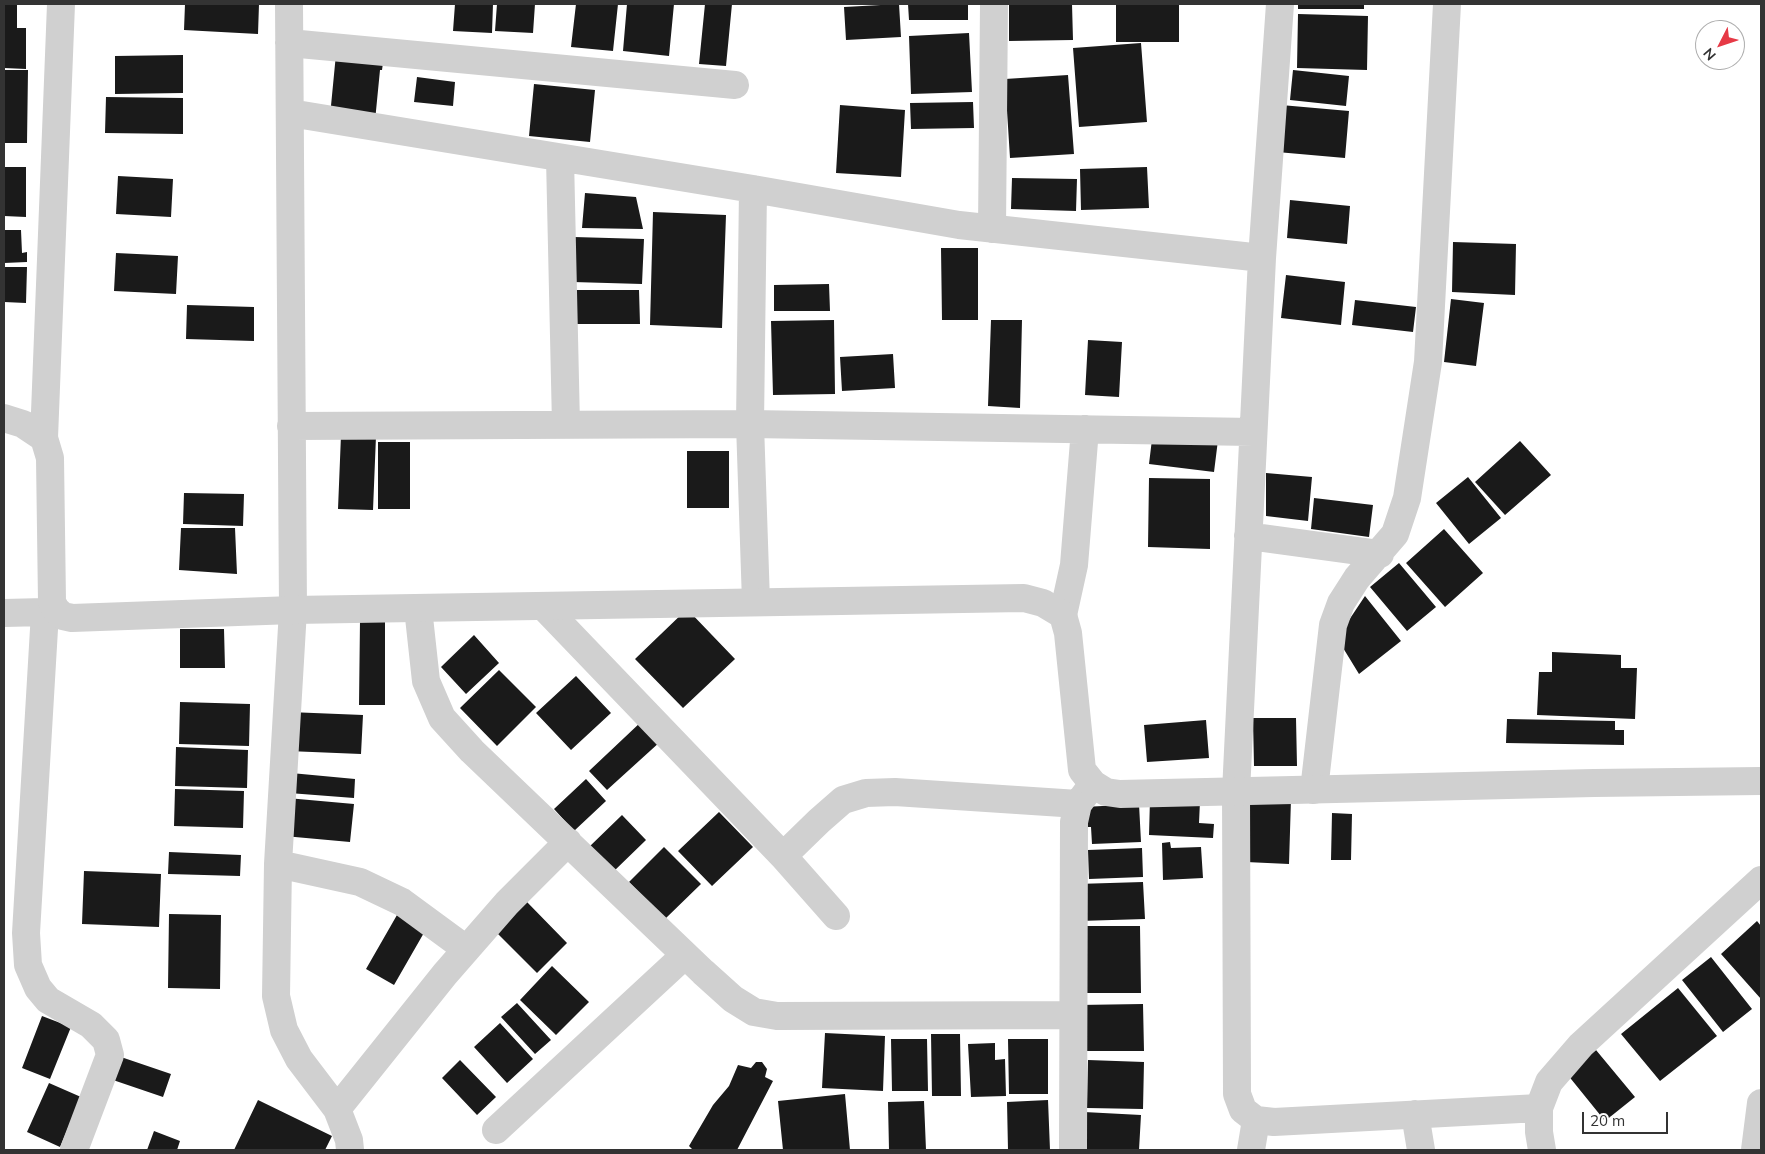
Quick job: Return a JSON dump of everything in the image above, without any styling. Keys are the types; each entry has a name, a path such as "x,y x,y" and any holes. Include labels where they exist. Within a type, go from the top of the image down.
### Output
{"street":[{"path":"61,4 44,438 50,458 50,592 52,602 26,933 28,965 38,988 48,1000 91,1025 106,1040 110,1055 74,1150"},
{"path":"289,4 293,610 278,864 276,996 284,1030 299,1059 337,1109 349,1140 350,1150"},
{"path":"992,229 994,4"},
{"path":"1280,4 1262,258 1236,792 1236,1094 1244,1110 1256,1120 1274,1122 1538,1108"},
{"path":"1314,790 1333,626 1341,603 1357,578 1380,554 1395,534 1408,498 1428,362 1447,4"},
{"path":"289,43 735,85"},
{"path":"290,113 959,225 1262,258"},
{"path":"560,158 566,425"},
{"path":"753,189 750,424 756,602"},
{"path":"4,418 23,424 44,438"},
{"path":"292,426 750,424 1253,432"},
{"path":"1073,1150 1074,822 1085,794 1068,633 1063,615 1074,565 1085,430"},
{"path":"1248,536 1380,554"},
{"path":"4,613 50,611 72,618 293,610 1024,598 1043,602 1063,615"},
{"path":"543,606 784,856 836,916"},
{"path":"418,608 426,681 442,718 472,751 684,955 733,999 754,1012 777,1016 1074,1015"},
{"path":"784,856 843,800 866,793 1085,794 1106,792 1120,794 1594,783 1761,782"},
{"path":"337,1109 439,982 507,902 568,842"},
{"path":"278,864 360,882 402,902 466,950"},
{"path":"1542,1150 1538,1108 1549,1082 1581,1045 1761,880"},
{"path":"496,1130 684,955"},
{"path":"1415,1114 1421,1150"},
{"path":"1755,1150 1760,1115"},
{"path":"1251,1150 1256,1120"}],"building":[{"path":"4,4 17,4 17,28 26,28 26,69 4,68"},
{"path":"185,4 259,4 258,34 184,30"},
{"path":"455,4 493,4 492,33 453,31"},
{"path":"497,4 535,4 533,33 495,31"},
{"path":"576,4 618,4 613,51 571,47"},
{"path":"627,4 674,4 669,56 623,51"},
{"path":"705,4 732,4 726,66 699,64"},
{"path":"899,4 901,37 846,40 844,7"},
{"path":"908,4 968,4 968,20 909,20"},
{"path":"1009,4 1072,4 1073,40 1009,41"},
{"path":"1116,4 1179,4 1179,42 1116,42"},
{"path":"1298,4 1364,4 1364,9 1298,9"},
{"path":"1298,14 1368,16 1367,70 1297,68"},
{"path":"969,33 972,92 911,94 909,36"},
{"path":"1141,43 1147,122 1079,127 1073,48"},
{"path":"336,54 383,63 382,70 380,70 375,121 330,116"},
{"path":"183,55 183,93 115,94 115,56"},
{"path":"4,70 28,70 27,143 5,143"},
{"path":"1293,70 1349,76 1346,106 1290,100"},
{"path":"1068,75 1074,154 1010,158 1005,79"},
{"path":"417,77 455,82 453,106 414,102"},
{"path":"534,84 595,90 590,142 529,136"},
{"path":"106,97 183,98 183,134 105,133"},
{"path":"973,102 974,128 911,129 910,103"},
{"path":"840,105 905,110 901,177 836,173"},
{"path":"1281,105 1349,111 1345,158 1277,152"},
{"path":"4,167 26,167 26,217 4,216"},
{"path":"1147,167 1149,208 1081,210 1080,169"},
{"path":"118,176 173,179 171,217 116,214"},
{"path":"1012,178 1077,179 1076,211 1011,209"},
{"path":"585,193 636,197 643,229 582,228"},
{"path":"1290,200 1350,206 1347,244 1287,238"},
{"path":"653,212 726,215 722,328 650,325"},
{"path":"4,230 21,230 22,253 27,252 27,262 4,263"},
{"path":"574,237 644,239 642,284 573,282"},
{"path":"1453,242 1516,244 1515,295 1452,292"},
{"path":"941,248 978,248 978,320 942,320"},
{"path":"116,253 178,256 176,294 114,291"},
{"path":"4,267 27,267 26,303 4,302"},
{"path":"1286,275 1345,282 1341,325 1281,318"},
{"path":"829,284 830,311 774,311 774,285"},
{"path":"572,290 639,290 640,324 572,324"},
{"path":"1451,299 1484,303 1476,366 1444,362"},
{"path":"1355,300 1416,307 1413,332 1352,325"},
{"path":"187,305 254,307 254,341 186,339"},
{"path":"834,320 835,394 773,395 771,321"},
{"path":"991,320 1022,320 1020,408 988,406"},
{"path":"1088,340 1122,342 1119,397 1085,395"},
{"path":"893,354 895,388 842,391 840,357"},
{"path":"1153,431 1218,440 1214,472 1149,464"},
{"path":"341,435 376,436 373,510 338,509"},
{"path":"1520,441 1551,475 1505,515 1475,482"},
{"path":"378,442 410,442 410,509 378,509"},
{"path":"687,451 729,451 729,508 687,508"},
{"path":"1266,473 1312,477 1308,521 1266,516"},
{"path":"1468,477 1501,518 1469,544 1436,503"},
{"path":"1149,478 1210,479 1210,549 1148,547"},
{"path":"184,493 244,494 243,526 183,524"},
{"path":"1314,498 1373,505 1369,537 1311,529"},
{"path":"181,528 235,528 237,574 179,570"},
{"path":"1444,529 1483,573 1445,607 1406,563"},
{"path":"1399,563 1436,607 1407,631 1370,587"},
{"path":"1365,596 1401,641 1359,674 1337,638"},
{"path":"687,609 735,659 683,708 635,659"},
{"path":"360,620 385,621 385,705 359,705"},
{"path":"180,629 224,629 225,668 180,668"},
{"path":"474,635 499,663 466,694 441,667"},
{"path":"1552,652 1621,655 1621,668 1637,668 1635,719 1537,715 1539,672 1552,672"},
{"path":"499,670 536,707 497,746 460,708"},
{"path":"576,676 611,713 571,750 536,713"},
{"path":"180,702 250,704 249,746 179,744"},
{"path":"289,712 363,715 361,754 288,751"},
{"path":"1253,718 1296,718 1297,766 1254,766"},
{"path":"1507,719 1615,721 1615,730 1624,730 1624,745 1506,743"},
{"path":"1206,720 1209,758 1147,762 1144,725"},
{"path":"642,721 661,741 607,790 589,771"},
{"path":"176,747 248,750 247,788 175,786"},
{"path":"291,773 355,779 354,798 289,793"},
{"path":"586,779 606,801 574,831 554,809"},
{"path":"175,789 244,791 243,828 174,826"},
{"path":"1249,797 1291,799 1289,864 1246,862"},
{"path":"287,798 354,804 350,842 284,836"},
{"path":"1150,799 1200,801 1199,823 1214,824 1213,838 1149,835"},
{"path":"1139,804 1141,842 1092,844 1091,827 1085,827 1084,807"},
{"path":"719,812 753,847 712,886 678,851"},
{"path":"1332,813 1352,814 1351,860 1331,860"},
{"path":"622,815 646,840 612,873 588,848"},
{"path":"1170,842 1171,848 1201,847 1203,878 1163,880 1162,843"},
{"path":"664,847 701,884 665,919 629,882"},
{"path":"1142,848 1143,877 1089,879 1088,850"},
{"path":"169,852 241,855 240,876 168,874"},
{"path":"84,871 161,874 159,927 82,924"},
{"path":"1143,882 1145,919 1079,921 1077,884"},
{"path":"527,902 567,943 537,973 497,933"},
{"path":"169,914 221,915 220,989 168,988"},
{"path":"397,915 425,931 394,985 366,969"},
{"path":"1757,921 1761,926 1761,999 1721,954"},
{"path":"1075,926 1140,926 1141,993 1075,993"},
{"path":"1711,957 1752,1009 1723,1032 1682,980"},
{"path":"552,966 589,1002 556,1035 520,1000"},
{"path":"1678,988 1717,1036 1660,1081 1621,1034"},
{"path":"517,1003 551,1040 535,1054 501,1017"},
{"path":"1143,1004 1144,1051 1079,1051 1078,1005"},
{"path":"42,1016 71,1027 50,1079 22,1068"},
{"path":"500,1023 533,1059 507,1083 474,1047"},
{"path":"825,1033 885,1036 883,1091 822,1088"},
{"path":"931,1034 960,1034 961,1096 932,1096"},
{"path":"891,1039 927,1039 928,1091 892,1091"},
{"path":"1008,1039 1048,1039 1048,1094 1009,1094"},
{"path":"995,1043 995,1060 1005,1059 1006,1096 971,1097 968,1044"},
{"path":"1596,1050 1635,1097 1605,1121 1567,1074"},
{"path":"121,1057 171,1074 163,1097 113,1080"},
{"path":"460,1060 496,1097 477,1115 442,1078"},
{"path":"1088,1060 1144,1062 1143,1109 1087,1108"},
{"path":"756,1062 762,1062 767,1069 765,1077 773,1081 737,1150 693,1150 689,1146 713,1105 729,1086 738,1065 751,1068"},
{"path":"49,1083 81,1097 60,1147 27,1132"},
{"path":"845,1094 850,1150 783,1150 778,1101"},
{"path":"258,1100 332,1136 325,1150 234,1150"},
{"path":"1048,1100 1050,1150 1008,1150 1007,1102"},
{"path":"924,1101 926,1150 889,1150 888,1102"},
{"path":"1084,1112 1141,1115 1139,1150 1082,1150"},
{"path":"154,1131 180,1141 177,1150 147,1150"}]}
